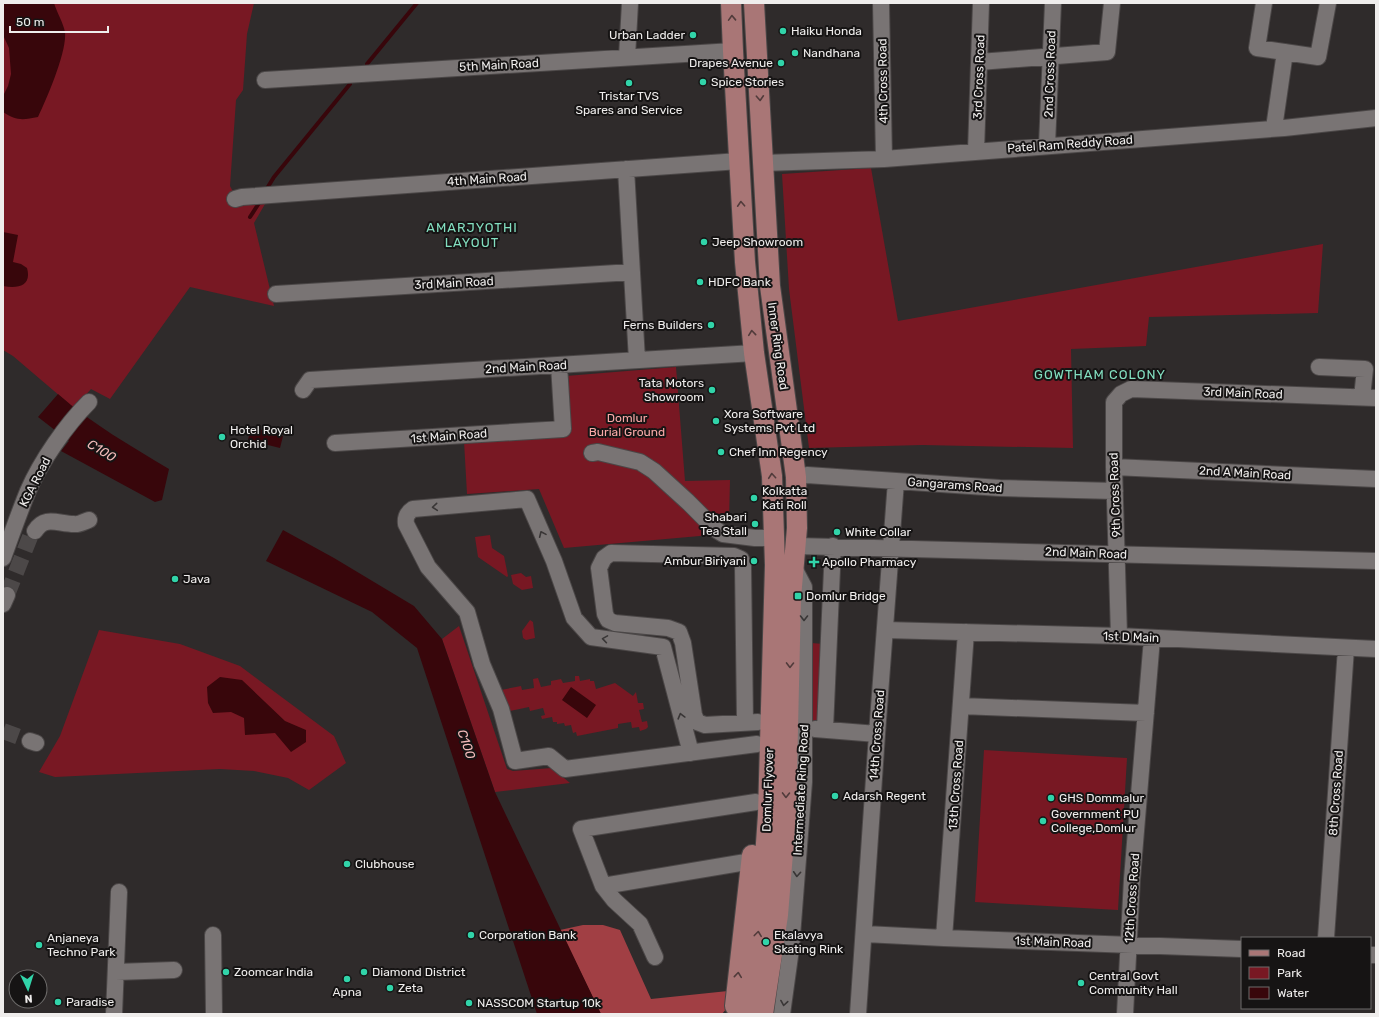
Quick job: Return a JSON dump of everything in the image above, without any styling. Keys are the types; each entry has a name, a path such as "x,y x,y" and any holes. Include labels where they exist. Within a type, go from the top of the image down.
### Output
{"main road":[{"name":"Inner Ring Road","path":"732,3 733,51 745,262 754,353 772,476 774,538 784,566"},
{"name":"Inner Ring Road","path":"754,3 770,286 796,477 797,546 784,566"},
{"path":"733,1014 752,861 770,811 758,744 751,722 763,591 784,566"},
{"name":"Domlur Flyover","path":"746,1014 761,914 770,811 784,566"},
{"name":"Domlur Flyover","path":"763,1014 778,915 770,811"}],"street":[{"path":"627,58 630,3"},
{"name":"4th Cross Road","path":"881,3 884,159"},
{"name":"3rd Cross Road","path":"976,151 982,3"},
{"name":"2nd Cross Road","path":"1047,145 1053,3"},
{"path":"979,62 1051,58 1107,52 1112,3"},
{"path":"1264,3 1257,48 1318,57 1328,3"},
{"name":"5th Main Road","path":"265,80 733,51"},
{"path":"1274,128 1285,52"},
{"name":"Patel Ram Reddy Road","path":"763,163 884,159 1274,128 1376,118"},
{"name":"4th Main Road","path":"235,199 739,161"},
{"path":"626,169 637,360"},
{"name":"3rd Main Road","path":"276,294 632,272"},
{"name":"2nd Main Road","path":"303,390 310,380 754,353"},
{"name":"1st Main Road","path":"335,443 563,429 559,365"},
{"path":"1319,367 1365,370 1369,397"},
{"name":"3rd Main Road","path":"1114,402 1121,394 1131,389 1369,397"},
{"name":"9th Cross Road","path":"1114,402 1114,467 1119,636"},
{"name":"KGA Road","path":"3,558 28,491 39,470 56,444 84,407"},
{"path":"592,453 598,452 640,462 654,471 715,529 723,534 755,538 774,538"},
{"name":"2nd A Main Road","path":"1114,467 1376,479"},
{"name":"Gangarams Road","path":"796,477 807,475 1000,488 1115,491"},
{"name":"14th Cross Road","path":"858,1014 865,934 877,734 896,481"},
{"path":"691,753 664,647 591,637 574,618 554,561 527,499 413,509 408,513 406,516 406,524 428,567 466,612 482,664 501,709 515,761 549,756 565,769 691,753 758,744"},
{"path":"13,532 32,534 39,525 48,521 75,525 89,520"},
{"name":"2nd Main Road","path":"797,546 1376,561"},
{"path":"825,730 833,546"},
{"path":"611,553 734,556 741,559 744,566 751,722 705,725 697,722 694,715 683,643 679,632 668,628 615,623 608,620 605,614 599,568 604,558 611,553"},
{"name":"Intermediate Ring Road","path":"782,1014 792,942 804,782 804,586 784,566"},
{"name":"1st D Main","path":"885,630 1119,636 1376,649"},
{"name":"13th Cross Road","path":"944,938 962,706 966,632"},
{"name":"12th Cross Road","path":"1125,1014 1132,879 1152,638"},
{"name":"8th Cross Road","path":"1326,937 1346,648"},
{"path":"962,706 1146,713"},
{"path":"804,728 877,734"},
{"path":"655,957 640,924 614,900 603,886 581,829 770,811"},
{"path":"603,886 752,861"},
{"path":"114,1014 119,892"},
{"name":"1st Main Road","path":"865,934 1241,949"},
{"path":"212,935 214,1014"},
{"path":"116,972 174,970"}],"green space":[{"path":"3,3 254,3 247,34 243,90 236,100 230,186 240,205 265,204 254,223 274,306 190,287 110,399 91,389 74,408 13,356 3,350"},
{"path":"871,168 898,321 1323,244 1318,313 1149,317 1146,346 1071,349 1073,448 922,445 809,448 789,289 782,174"},
{"name":"Domlur Burial Ground","path":"676,367 685,481 730,480 729,522 706,523 711,535 564,548 539,489 467,494 464,441 571,433 566,376"},
{"path":"490,535 492,548 504,556 507,577 478,557 475,537"},
{"path":"521,573 526,577 531,576 533,588 522,590 513,584 511,575"},
{"path":"530,620 533,622 535,638 526,640 523,638 522,631"},
{"path":"459,626 507,769 513,771 552,768 570,783 495,792 442,639"},
{"path":"99,630 180,644 240,666 334,736 346,763 309,790 288,778 254,771 220,769 55,777 39,772 60,736"},
{"path":"811,643 824,644 822,725 810,723"},
{"path":"575,676 579,676 580,681 590,679 590,681 594,681 596,689 615,683 633,696 636,692 638,703 643,703 644,709 639,710 642,722 647,721 648,727 640,731 639,727 632,728 631,722 618,724 618,728 577,736 576,732 573,733 571,725 565,726 564,723 557,724 557,722 553,722 552,717 542,719 541,716 545,715 543,708 530,711 529,707 510,711 496,691 521,686 522,690 534,688 533,679 538,678 541,687 551,685 551,681 561,679 563,683 575,681"},
{"name":"Government PU College,Domlur","path":"984,750 1127,758 1118,910 975,902"}],"shaded area":[{"path":"583,925 603,925 620,930 651,999 728,991 727,1008 722,1014 601,1014 560,930"}],"water":[{"path":"3,3 54,3 64,28 65,41 60,63 38,117 20,119 3,112 3,96 8,86 11,74 9,48 3,35"},
{"path":"3,232 18,235 13,262 21,264 27,268 28,274 26,282 19,286 3,286"},
{"name":"C100","path":"58,394 98,425 169,469 162,500 155,502 61,451 69,441 38,417"},
{"path":"251,427 283,436 280,448 248,440"},
{"name":"C100","path":"283,530 334,558 414,606 442,639 495,792 601,1014 537,1014 417,648 372,612 266,561"},
{"path":"220,677 242,680 285,721 306,730 306,742 291,752 275,733 245,735 244,718 231,712 213,713 208,703 207,687"},
{"path":"571,687 596,705 587,718 562,700"}],"waterway":[{"path":"367,64 417,3"},
{"path":"266,190 274,177 350,84"},
{"path":"250,217 261,200"}],"tunnel":[{"path":"7,595 30,537"},
{"path":"3,731 30,741"}],"place":[{"name":"Haiku Honda","path":"783,31"},
{"name":"Urban Ladder","path":"693,35"},
{"name":"Nandhana","path":"795,53"},
{"name":"Drapes Avenue","path":"781,63"},
{"name":"Spice Stories","path":"703,82"},
{"name":"Tristar TVS Spares and Service","path":"629,83"},
{"name":"Jeep Showroom","path":"704,242"},
{"name":"HDFC Bank","path":"700,282"},
{"name":"Ferns Builders","path":"711,325"},
{"name":"Tata Motors Showroom","path":"712,390"},
{"name":"Xora Software Systems Pvt Ltd","path":"716,421"},
{"name":"Hotel Royal Orchid","path":"222,437"},
{"name":"Chef Inn Regency","path":"721,452"},
{"name":"Kolkatta Kati Roll","path":"754,498"},
{"name":"Shabari Tea Stall","path":"755,524"},
{"name":"White Collar","path":"837,532"},
{"name":"Ambur Biriyani","path":"754,561"},
{"name":"Apollo Pharmacy","path":"814,562"},
{"name":"Java","path":"175,579"},
{"name":"Domlur Bridge","path":"798,596"},
{"name":"Adarsh Regent","path":"835,796"},
{"name":"GHS Dommalur","path":"1051,798"},
{"name":"Government PU College,Domlur","path":"1043,821"},
{"name":"Clubhouse","path":"347,864"},
{"name":"Corporation Bank","path":"471,935"},
{"name":"Ekalavya Skating Rink","path":"766,942"},
{"name":"Anjaneya Techno Park","path":"39,945"},
{"name":"Zoomcar India","path":"226,972"},
{"name":"Diamond District","path":"364,972"},
{"name":"Apna","path":"347,979"},
{"name":"Central Govt Community Hall","path":"1081,983"},
{"name":"Zeta","path":"390,988"},
{"name":"Paradise","path":"58,1002"},
{"name":"NASSCOM Startup 10k","path":"469,1003"}],"district":[{"name":"AMARJYOTHI LAYOUT","path":"472,234"},
{"name":"GOWTHAM COLONY","path":"1100,374"}]}
